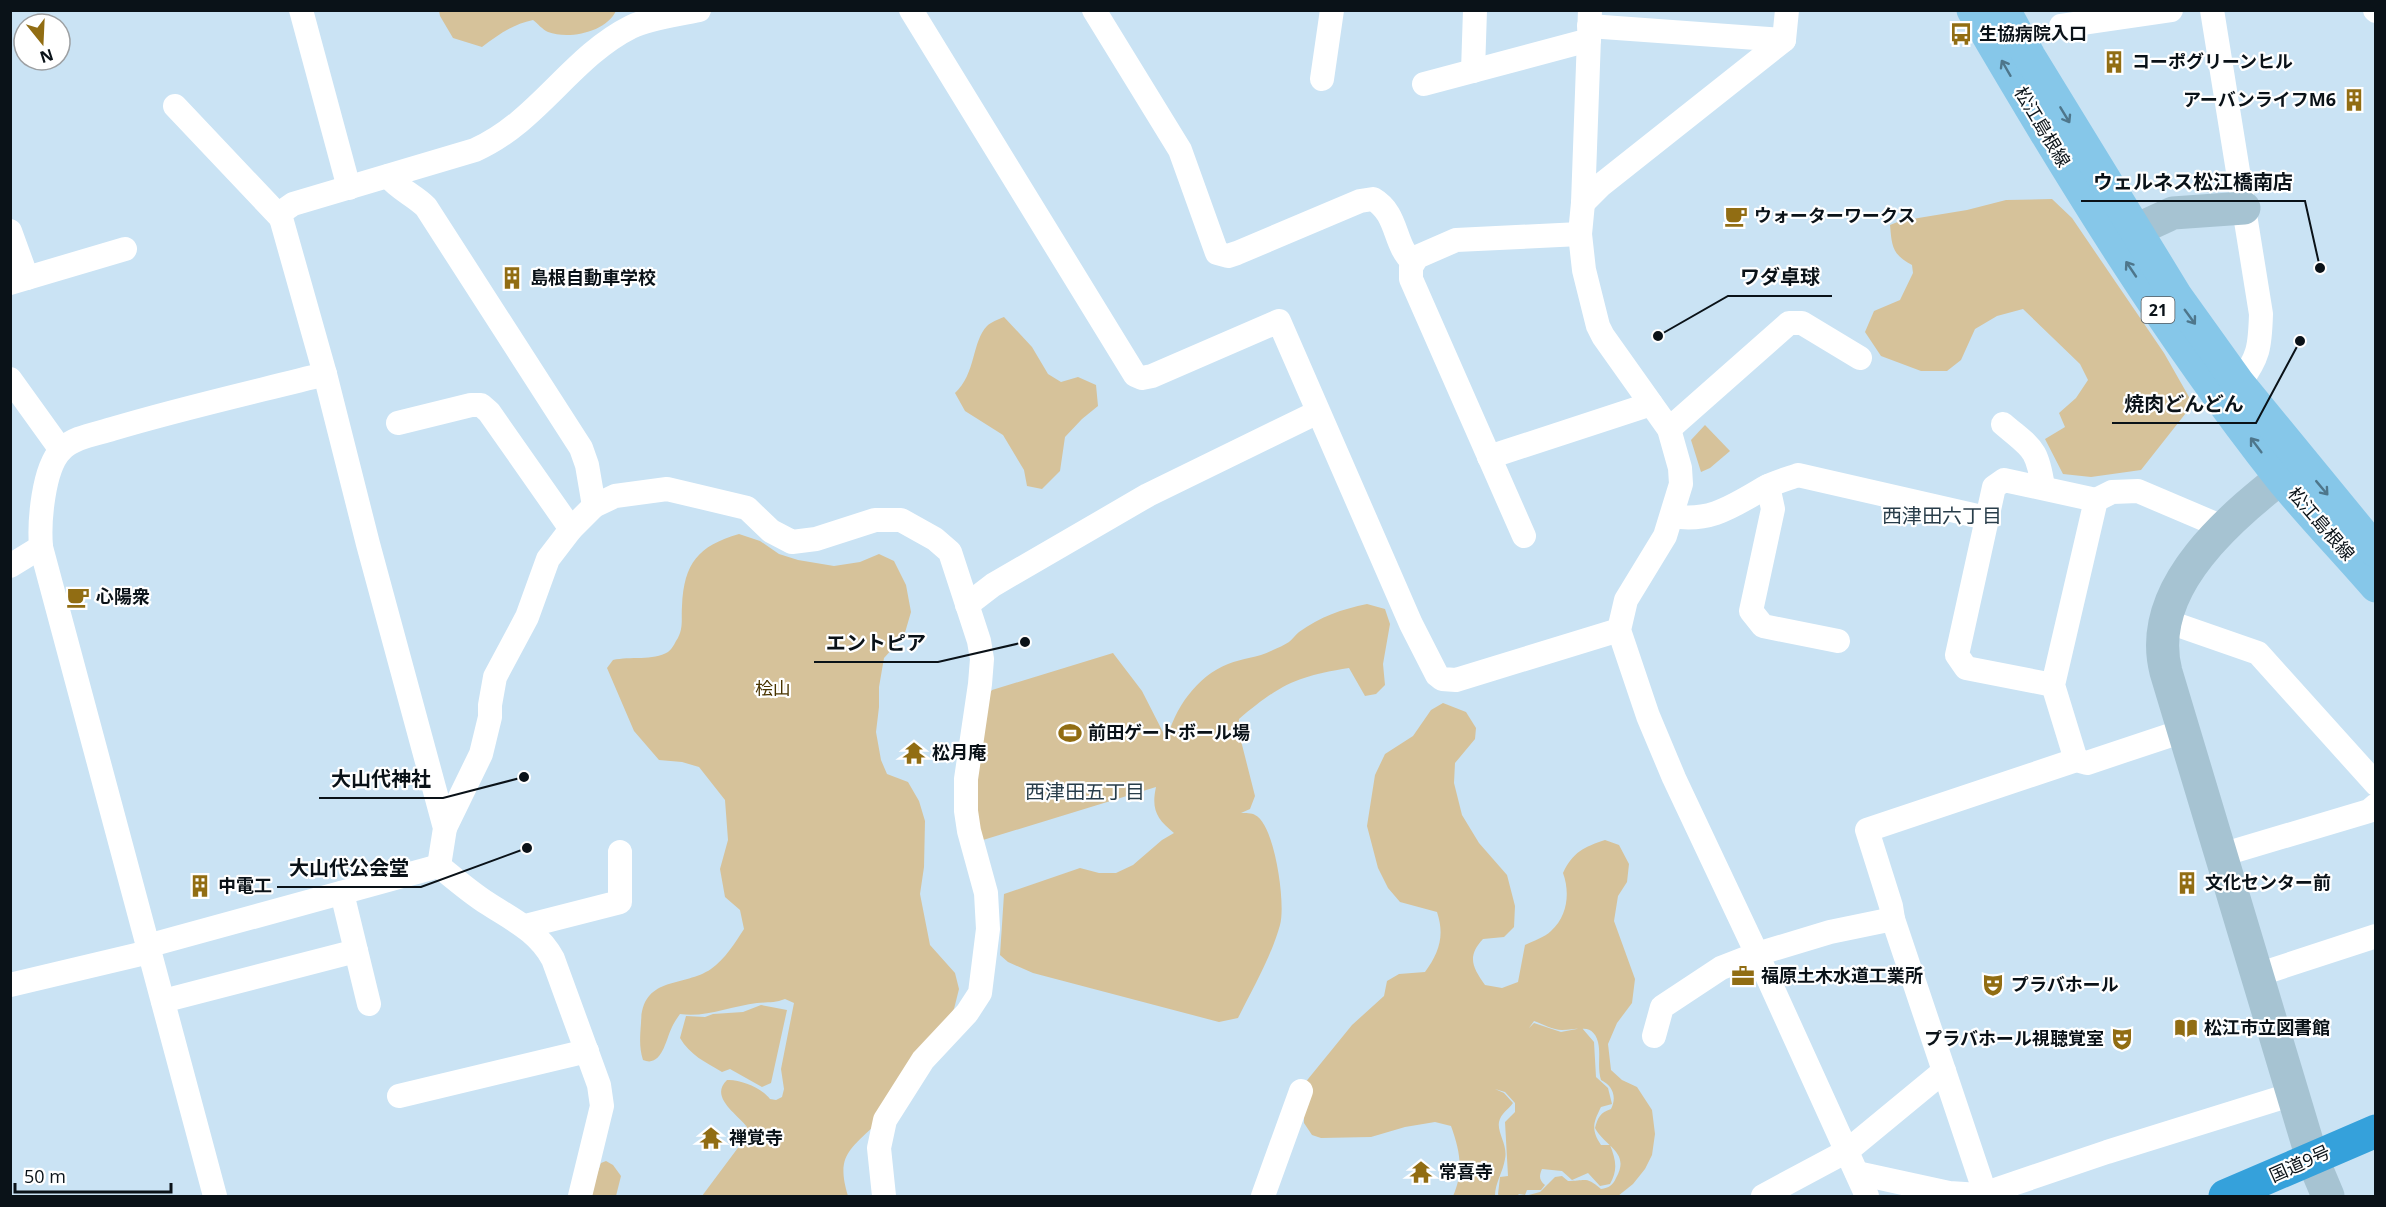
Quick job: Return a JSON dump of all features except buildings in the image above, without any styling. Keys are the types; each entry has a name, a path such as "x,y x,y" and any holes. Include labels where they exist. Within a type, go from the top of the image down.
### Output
{"highway":[{"name":"国道9号","path":"2225,1197 2376,1131"}],"main road":[{"name":"松江島根線","path":"1973,10 2096,218 2158,310 2291,470 2376,586"},
{"name":"松江島根線","path":"2004,10 2029,56 2176,296 2239,384 2291,470 2376,551"}],"street":[{"path":"302,10 349,188"},
{"path":"911,10 1135,375 1142,378 1152,376 1279,321 1432,669 1442,679 1456,680 1619,630"},
{"path":"1094,10 1180,150 1217,253 1228,256 1237,253 1360,201 1373,199 1385,208 1406,254 1413,262"},
{"path":"1322,79 1332,10"},
{"path":"1473,71 1475,10"},
{"path":"1583,203 1601,185 1784,40 1787,10"},
{"path":"2061,26 2171,10"},
{"path":"2212,10 2261,314 2260,345 2250,369 2239,384"},
{"path":"281,218 283,211 292,204 475,150 493,142 535,110 596,50 628,29 646,21 696,11"},
{"path":"1590,26 1580,234 1584,270 1598,326 1603,336 1669,429 1676,449 1681,484 1665,536 1626,600 1619,630 1648,716 1670,768 1867,1197"},
{"path":"1424,84 1473,71 1590,26 1784,40"},
{"path":"175,106 281,218 325,374 368,544 445,828"},
{"path":"388,176 393,183 416,196 426,207 581,448 587,465 594,506"},
{"path":"2136,230 2173,213 2244,208"},
{"path":"10,231 19,280 125,249"},
{"path":"1524,536 1411,279 1411,267 1418,257 1456,240 1580,234"},
{"path":"1669,429 1789,323 1802,323 1860,358"},
{"path":"215,1197 41,547 43,502 51,471 61,450 77,440 149,418 325,374"},
{"path":"12,386 61,450"},
{"path":"1489,457 1651,404"},
{"path":"398,423 471,405 481,405 489,412 571,529"},
{"path":"967,605 993,585 1148,495 1318,412"},
{"path":"2003,424 2036,453 2043,487"},
{"path":"2291,470 2224,528 2187,570 2162,633 2162,659 2312,1158 2328,1197"},
{"path":"1672,516 1690,519 1710,515 1768,486 1798,475 1986,518"},
{"path":"2053,685 1966,668 1957,655 1986,518 1994,487 1998,483 2004,480 2096,500 2112,492 2138,491 2224,528"},
{"path":"1768,486 1773,509 1751,611 1763,626 1838,641"},
{"path":"439,866 445,828 481,754 490,717 490,697 495,677 527,617 548,559 571,529 594,506 615,496 666,489 747,508 771,531 792,542 816,539 875,520 901,520 935,539 950,552 979,641 982,659 966,779 966,811 969,831 986,892 988,929 980,993 967,1013 923,1060 885,1120 879,1148 884,1197"},
{"path":"2076,760 2053,685 2096,500"},
{"path":"10,566 41,547"},
{"path":"2166,621 2258,653 2376,784"},
{"path":"1985,1193 1893,919 1892,906 1867,830 2076,760 2087,763 2183,731"},
{"path":"2221,855 2369,811 2376,805"},
{"path":"526,926 620,902 620,852"},
{"path":"10,985 148,949 439,866"},
{"path":"439,866 488,904 526,926 543,943 553,959 599,1085 603,1106 580,1197"},
{"path":"342,893 369,1004"},
{"path":"1653,1036 1662,1007 1721,968 1757,954 1830,932 1893,919"},
{"path":"2257,975 2376,936"},
{"path":"163,1001 356,951"},
{"path":"399,1096 586,1051"},
{"path":"1763,1197 1847,1151 1944,1071"},
{"path":"1263,1197 1301,1091"},
{"path":"1857,1173 1956,1194 1980,1195 2107,1152 2293,1095"}],"green space":[{"path":"439,10 616,11 611,18 596,29 576,34 566,35 546,31 533,20 519,24 482,47 453,38"},
{"path":"2052,199 2072,218 2164,353 2193,404 2141,470 2091,477 2063,474 2045,439 2065,427 2059,413 2076,398 2088,380 2080,364 2023,309 1997,316 1975,329 1961,360 1947,371 1921,371 1881,356 1865,332 1874,311 1900,300 1913,273 1912,265 1900,257 1894,249 1890,225 1900,221 1967,210 2006,200"},
{"path":"1004,317 1032,347 1048,374 1061,382 1078,377 1096,385 1098,406 1065,437 1060,471 1042,489 1027,486 1024,470 1003,435 965,411 955,393 967,377 982,332 989,325"},
{"path":"1705,425 1730,451 1710,468 1701,472 1691,440"},
{"name":"桧山","path":"739,534 760,541 779,554 798,560 834,566 860,562 879,554 894,561 906,585 911,612 904,636 884,658 879,687 876,732 881,760 887,774 908,782 919,801 925,821 924,867 920,894 930,945 955,973 959,989 954,1009 873,1127 856,1143 846,1157 843,1173 848,1196 702,1196 746,1137 747,1127 726,1105 721,1093 722,1086 727,1080 738,1081 762,1091 770,1099 776,1100 782,1097 784,1089 781,1069 794,1003 785,999 709,1013 680,1014 662,1051 655,1060 643,1060 641,1051 641,1023 643,1008 648,997 666,985 700,975 711,969 725,956 744,929 740,910 725,897 720,869 728,840 725,800 699,767 682,762 659,760 634,731 607,668 613,660 662,655 670,650 682,624 683,591 690,567 703,551 713,544"},
{"path":"1367,604 1385,609 1390,624 1383,664 1385,685 1376,694 1365,696 1349,668 1331,671 1302,679 1278,690 1239,719 1238,729 1255,796 1250,809 1241,813 1255,815 1262,821 1268,833 1280,884 1281,915 1272,948 1238,1018 1219,1022 1033,973 1008,962 1000,955 1004,894 1080,868 1099,873 1116,873 1133,865 1162,840 1174,833 1163,823 1155,808 1156,787 983,840 976,804 975,770 984,700 992,690 1113,653 1142,691 1167,740 1175,717 1188,695 1217,669 1267,653 1289,642 1299,632 1323,618"},
{"path":"1443,703 1466,712 1476,728 1475,739 1455,763 1454,783 1462,815 1479,843 1507,875 1515,906 1514,927 1504,937 1483,939 1473,956 1474,967 1485,985 1502,988 1518,982 1525,945 1548,933 1561,918 1567,896 1563,873 1575,855 1605,840 1619,845 1629,864 1627,882 1618,896 1614,921 1635,979 1632,1003 1617,1023 1608,1044 1611,1070 1622,1080 1637,1087 1652,1110 1655,1134 1652,1155 1645,1169 1633,1184 1618,1196 1525,1196 1540,1192 1555,1177 1562,1176 1568,1181 1589,1181 1601,1189 1608,1187 1616,1178 1620,1169 1619,1156 1610,1146 1615,1165 1610,1184 1600,1186 1588,1173 1572,1180 1562,1171 1542,1169 1540,1178 1545,1185 1541,1190 1527,1190 1525,1195 1499,1196 1500,1177 1508,1176 1505,1122 1515,1112 1515,1103 1505,1092 1495,1089 1504,1093 1513,1103 1499,1122 1506,1154 1495,1196 1453,1196 1460,1169 1457,1144 1451,1126 1435,1122 1405,1127 1371,1137 1321,1138 1312,1135 1304,1123 1304,1084 1352,1025 1384,996 1387,981 1399,974 1425,972 1437,951 1440,929 1437,912 1400,902 1388,888 1378,868 1367,826 1375,775 1385,754 1413,736 1431,710","holes":["1534,1021 1559,1030 1579,1029 1561,1032 1534,1023 1529,1028","1582,1029 1588,1029 1596,1036 1601,1080 1613,1092 1614,1100 1611,1109 1600,1116 1595,1128 1610,1145 1601,1145 1594,1126 1601,1107 1612,1104 1608,1088 1596,1077 1594,1042"]},
{"path":"761,1005 787,1010 771,1083 762,1087 730,1069 722,1072 710,1065 693,1054 680,1038 686,1016 705,1017 713,1014 743,1012"},
{"path":"606,1161 613,1165 621,1176 616,1196 589,1196 601,1163"}],"place":[{"name":"生協病院入口","path":"1961,34"},
{"name":"コーポグリーンヒル","path":"2114,62"},
{"name":"アーバンライフM6","path":"2354,100"},
{"name":"ウォーターワークス","path":"1736,216"},
{"name":"ウェルネス松江橋南店","path":"2320,268"},
{"name":"島根自動車学校","path":"512,278"},
{"name":"ワダ卓球","path":"1658,336"},
{"name":"焼肉どんどん","path":"2300,341"},
{"name":"心陽衆","path":"78,597"},
{"name":"エントピア","path":"1025,642"},
{"name":"前田ゲートボール場","path":"1070,733"},
{"name":"松月庵","path":"914,753"},
{"name":"大山代神社","path":"524,777"},
{"name":"大山代公会堂","path":"527,848"},
{"name":"文化センター前","path":"2187,883"},
{"name":"中電工","path":"200,886"},
{"name":"福原土木水道工業所","path":"1743,976"},
{"name":"プラバホール","path":"1993,985"},
{"name":"松江市立図書館","path":"2186,1028"},
{"name":"プラバホール視聴覚室","path":"2122,1039"},
{"name":"禅覚寺","path":"711,1138"},
{"name":"常喜寺","path":"1421,1172"}],"district":[{"name":"西津田六丁目","path":"1942,516"},
{"name":"西津田五丁目","path":"1085,792"}]}
